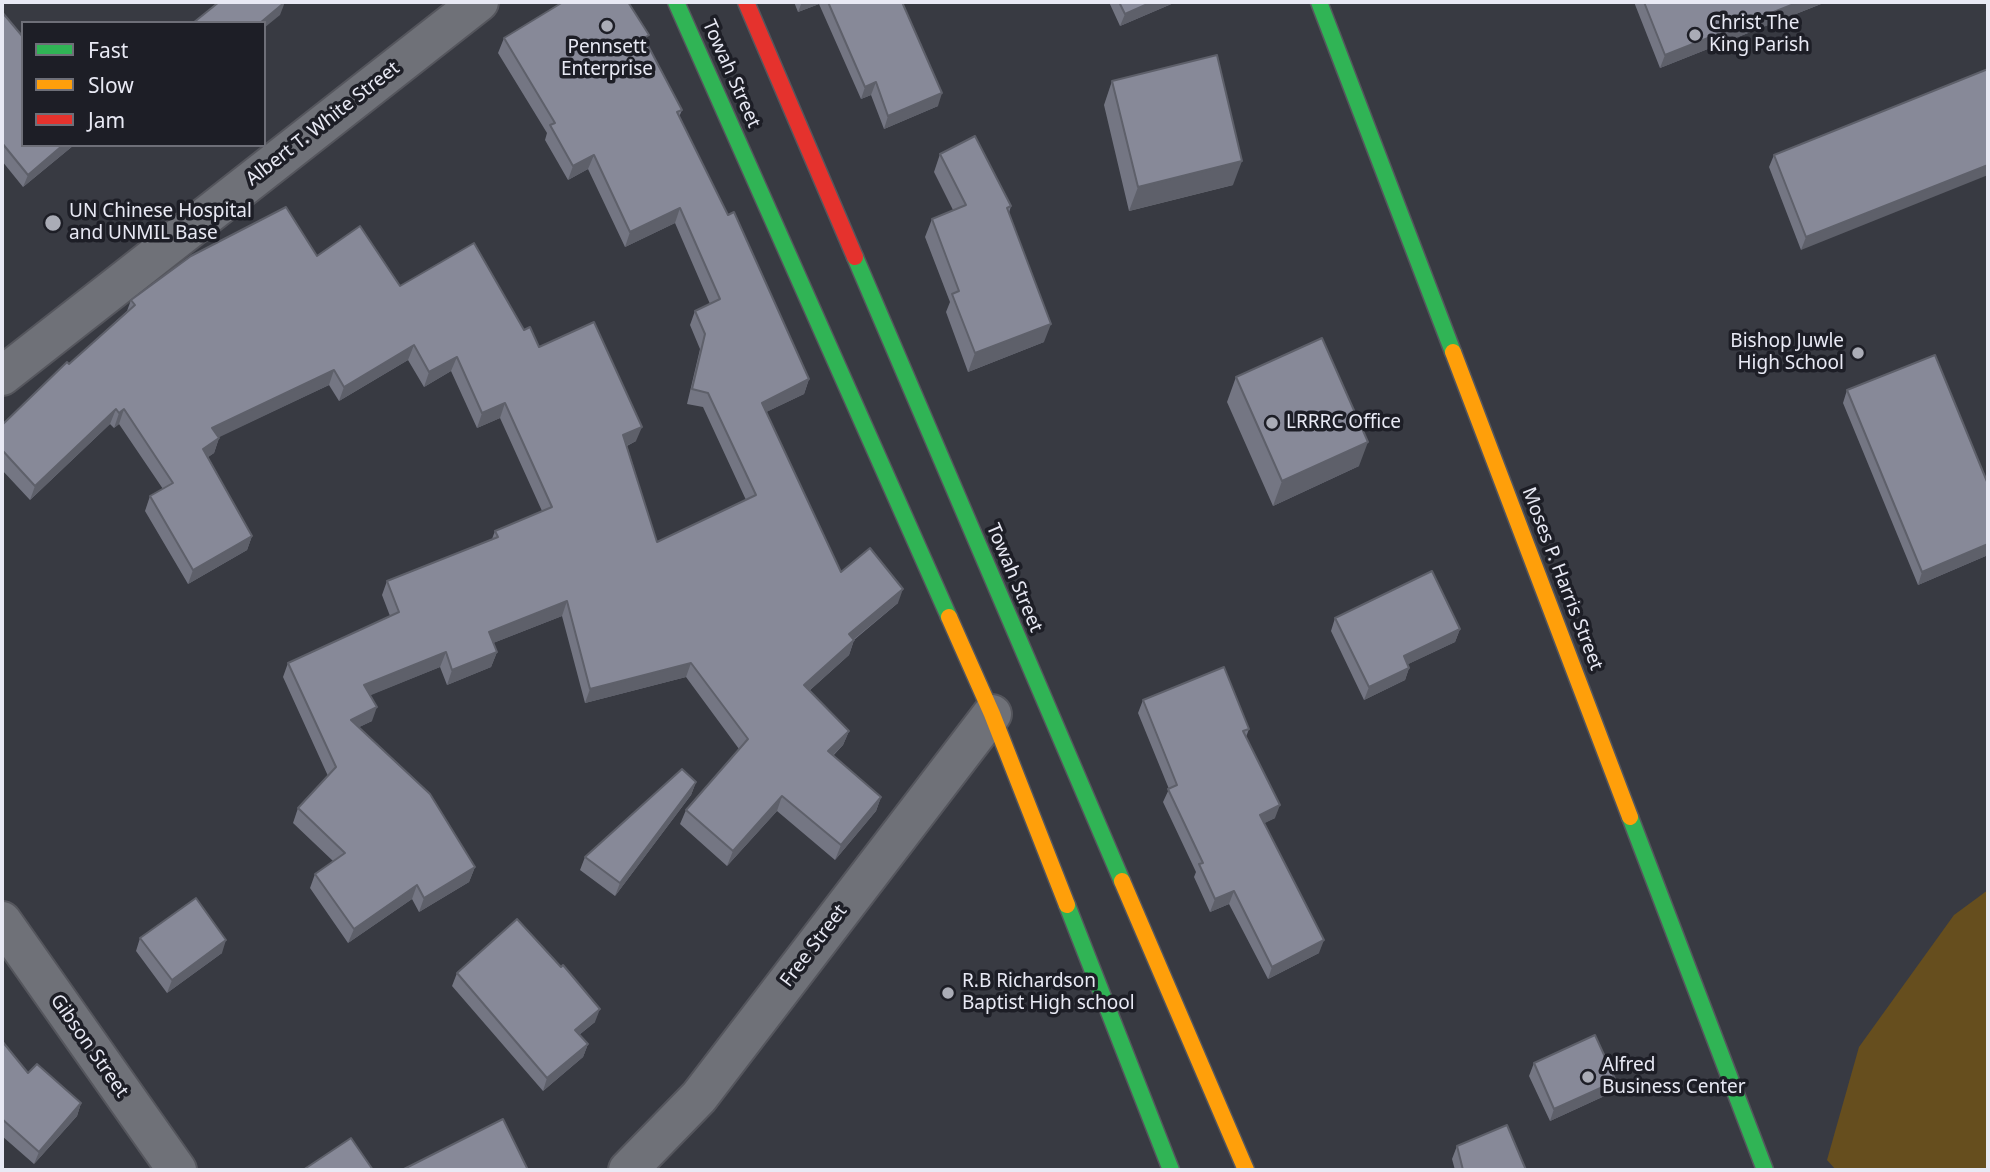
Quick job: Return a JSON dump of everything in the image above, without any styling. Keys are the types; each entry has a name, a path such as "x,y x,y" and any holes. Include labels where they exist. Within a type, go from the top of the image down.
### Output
{"main road":[{"name":"Towah Street","path":"676,2 992,714 1171,1170"},
{"name":"Towah Street","path":"746,2 1246,1170"},
{"name":"Moses P. Harris Street","path":"1320,2 1765,1170"}],"street":[{"name":"Albert T. White Street","path":"2,376 479,2"},
{"name":"Free Street","path":"628,1170 699,1097 992,714"},
{"name":"Gibson Street","path":"2,921 177,1170"}],"shaded area":[{"path":"1988,890 1988,1170 1836,1170 1827,1160 1859,1047 1954,915"}],"building":[{"path":"219,2 285,2 262,21 195,21"},
{"path":"563,2 628,2 649,35 644,38 682,110 677,112 728,215 734,212 809,379 762,403 841,572 870,548 903,589 849,634 854,640 804,685 849,731 828,751 881,797 841,845 782,796 733,851 686,810 748,739 691,663 590,689 567,601 489,632 497,652 452,670 446,652 364,685 377,707 351,720 430,794 475,867 424,898 417,885 354,929 315,874 345,853 298,808 336,767 288,663 399,612 387,581 498,537 495,531 552,507 505,403 482,413 457,357 429,372 414,345 344,387 334,370 212,428 219,438 203,449 252,536 193,570 150,496 173,483 124,409 119,413 116,409 35,486 2,450 2,425 67,362 69,364 135,305 131,300 191,256 286,207 317,256 360,226 400,286 474,243 524,330 530,327 539,347 594,322 642,427 623,435 657,542 756,495 708,393 692,389 705,334 695,311 720,299 680,208 630,232 594,155 573,166 550,125 555,123 504,38"},
{"path":"828,2 902,2 942,93 888,116 876,82 865,87"},
{"path":"1119,2 1152,2 1125,14"},
{"name":"Christ The King Parish","path":"1644,2 1799,2 1665,55"},
{"path":"2,12 21,35 21,147 61,147 28,175 2,143"},
{"path":"1217,55 1242,161 1138,187 1112,81"},
{"path":"1988,69 1988,165 1806,237 1774,155"},
{"path":"975,136 1011,206 1007,208 1051,324 975,353 952,294 959,291 932,219 966,205 940,154"},
{"path":"1322,338 1368,442 1282,481 1236,377"},
{"path":"1935,355 1988,484 1988,544 1922,572 1847,390"},
{"path":"1432,571 1460,629 1404,656 1409,668 1369,687 1335,618"},
{"path":"1224,667 1249,729 1243,731 1280,805 1260,815 1324,940 1272,967 1234,891 1215,899 1199,864 1203,863 1168,789 1177,785 1143,700"},
{"path":"682,769 696,782 620,883 585,857"},
{"path":"196,898 226,940 172,980 140,938"},
{"path":"517,919 561,967 563,965 600,1009 575,1030 588,1044 547,1078 457,973"},
{"path":"1595,1035 1616,1081 1554,1109 1534,1063"},
{"path":"2,1041 28,1073 37,1064 81,1103 39,1152 2,1119"},
{"path":"503,1119 528,1170 402,1170"},
{"path":"1507,1125 1526,1170 1463,1170 1457,1146"},
{"path":"351,1138 373,1170 303,1170"}],"traffic: fast":[{"path":"676,2 949,617"},
{"path":"1319,2 1453,352"},
{"path":"855,257 1122,881"},
{"path":"1630,817 1765,1170"},
{"path":"1067,905 1171,1170"}],"traffic: slow":[{"path":"1453,352 1630,817"},
{"path":"949,617 992,714 1067,905"},
{"path":"1122,881 1246,1170"}],"traffic: jam":[{"path":"746,2 855,257"}],"place":[{"name":"Pennsett Enterprise","path":"607,26"},
{"name":"Christ The King Parish","path":"1695,35"},
{"name":"UN Chinese Hospital and UNMIL Base","path":"53,223"},
{"name":"Bishop Juwle High School","path":"1858,353"},
{"name":"LRRRC Office","path":"1272,423"},
{"name":"R.B Richardson Baptist High school","path":"948,993"},
{"name":"Alfred Business Center","path":"1588,1077"}]}
